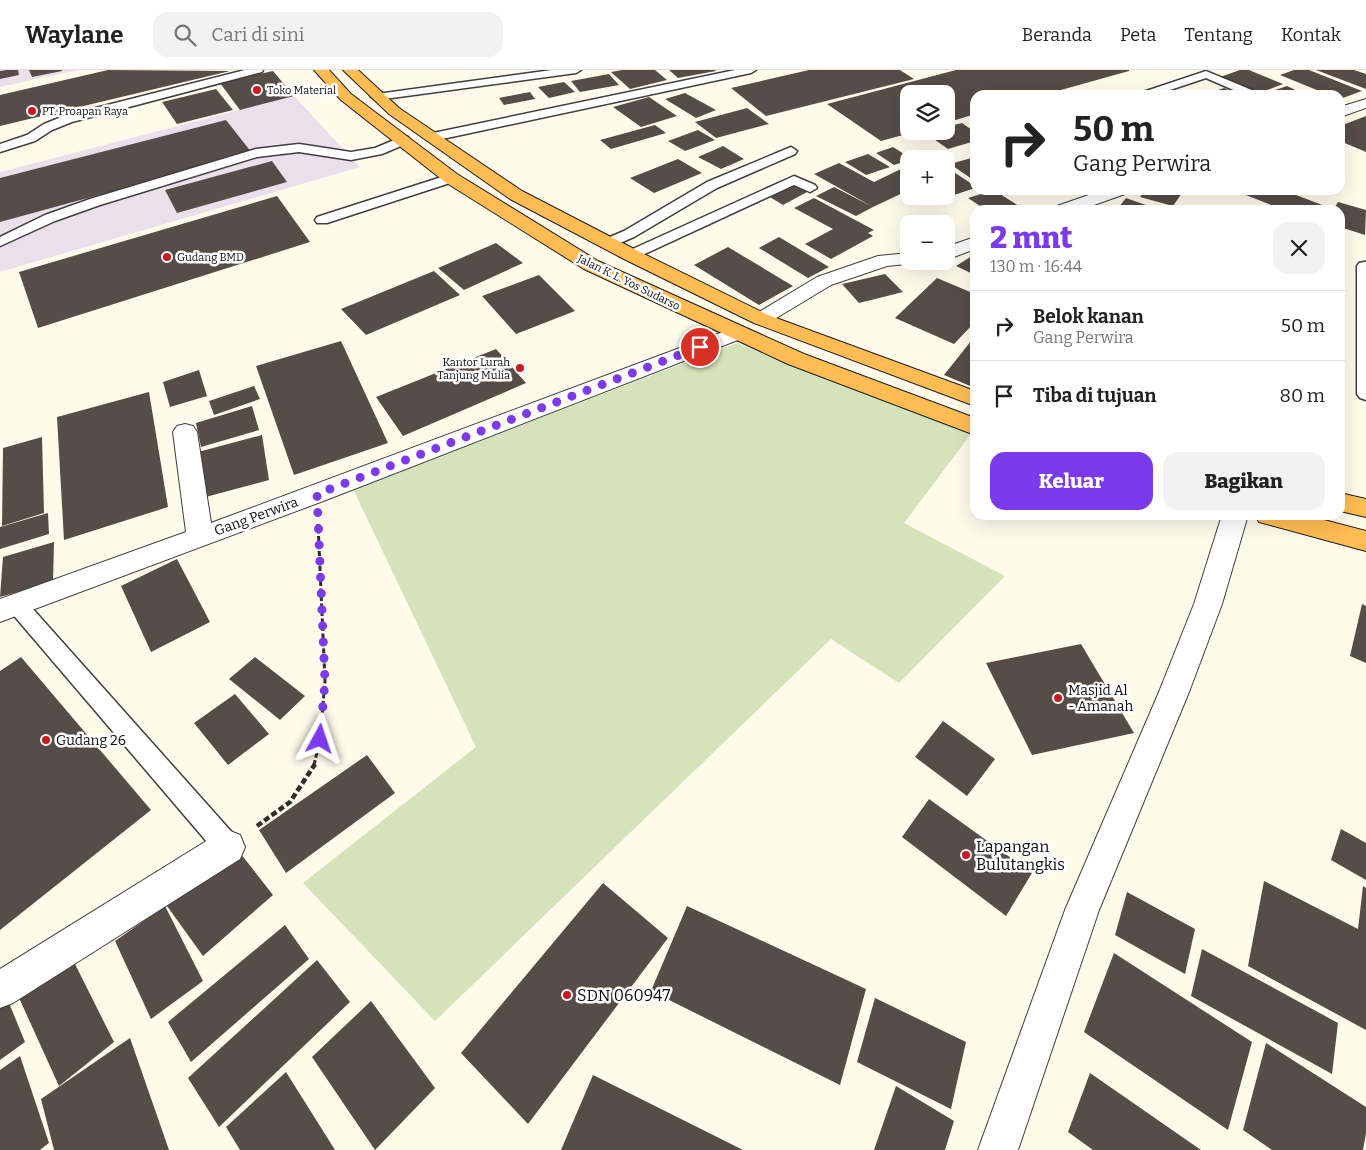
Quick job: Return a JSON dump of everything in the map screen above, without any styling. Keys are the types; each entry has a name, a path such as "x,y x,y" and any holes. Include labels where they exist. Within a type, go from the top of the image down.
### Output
{"highway":[{"name":"Jalan K. L. Yos Sudarso","path":"321,70 346,97 451,178 591,265 796,359 970,425"},
{"name":"Jalan K. L. Yos Sudarso","path":"350,70 394,111 516,195 631,255 761,319 970,397"},
{"path":"1345,503 1366,508"},
{"path":"1287,520 1366,541"}],"street":[{"path":"1345,110 1366,103"},
{"path":"1077,205 1105,195"},
{"path":"955,251 970,245"},
{"path":"761,319 824,282 885,260 900,259"},
{"name":"Gang Perwira","path":"8,608 317,494 736,333"},
{"path":"185,432 200,537"},
{"path":"998,1150 1082,910 1174,692 1208,604 1233,520"},
{"path":"0,990 228,847"}],"lane":[{"path":"0,148 31,138 48,127 68,119 258,70"},
{"path":"377,97 576,70"},
{"path":"433,137 751,70"},
{"path":"1157,90 1206,72 1244,90"},
{"path":"0,242 50,218 95,202 256,153 300,148 351,156 378,151 404,140"},
{"path":"608,243 629,234 712,185 790,151"},
{"path":"322,220 451,178"},
{"path":"631,255 794,180 810,188"},
{"path":"1364,266 1366,394"},
{"path":"8,608 228,847"}],"path":[{"path":"228,847 290,802 315,763 320,739 325,682 317,494"}],"shaded area":[{"path":"0,70 78,70 0,87"},
{"path":"294,96 360,167 0,272 0,172"}],"green space":[{"path":"737,343 970,434 904,523 1005,576 899,683 831,639 435,1021 303,883 476,747 353,489"}],"building":[{"path":"18,70 19,75 0,79 0,71"},
{"path":"29,70 62,70 62,71 32,77"},
{"name":"PT. Proapan Raya","path":"108,70 230,71 0,126 0,95"},
{"path":"655,70 667,80 630,89 611,72"},
{"path":"669,70 715,70 716,71 678,78"},
{"path":"809,70 900,70 914,79 766,116 731,88"},
{"path":"956,70 1129,70 1061,90 970,90 970,116 955,120 955,85 900,85 900,136 881,141 827,104"},
{"path":"1240,70 1249,70 1283,84 1267,90 1252,90 1220,77"},
{"path":"1294,70 1309,70 1362,91 1345,97 1345,90 1317,90 1280,75"},
{"path":"1316,70 1354,70 1366,74 1366,89"},
{"name":"Toko Material","path":"273,71 294,96 240,110 220,83"},
{"path":"609,74 619,85 580,92 571,81"},
{"path":"564,82 575,92 549,98 538,87"},
{"path":"1287,86 1295,90 1275,90"},
{"path":"216,89 233,110 177,124 162,102"},
{"path":"530,92 535,99 504,105 499,98"},
{"path":"685,93 716,110 696,118 665,99"},
{"path":"649,97 677,116 641,127 613,107"},
{"path":"747,108 769,124 716,138 695,122"},
{"path":"1366,116 1366,152 1345,143 1345,124"},
{"path":"226,120 252,153 0,222 0,178"},
{"path":"962,123 970,129 970,142 948,149 935,140 955,140 955,125"},
{"path":"655,125 666,133 611,149 600,140"},
{"path":"698,130 715,140 685,151 668,141"},
{"path":"723,146 744,159 721,169 698,157"},
{"path":"893,147 900,151 900,163 894,165 876,153"},
{"path":"868,154 890,167 866,175 845,162"},
{"path":"970,158 970,178 955,167 955,163"},
{"path":"678,159 702,173 654,193 630,178"},
{"path":"272,161 287,182 177,213 165,190"},
{"path":"839,163 874,182 900,169 900,194 873,207 814,174"},
{"path":"955,173 970,183 970,190 955,195"},
{"path":"793,184 809,191 783,205 768,196"},
{"path":"834,187 873,207 856,216 816,196"},
{"path":"978,195 1002,195 1017,205 978,205 968,198"},
{"path":"1141,195 1181,195 1174,205 1140,197"},
{"path":"1246,195 1296,195 1322,205 1271,205"},
{"name":"Gudang BMD","path":"277,196 310,242 38,328 19,272"},
{"path":"814,198 874,230 868,233 873,236 831,259 805,244 833,229 794,208"},
{"path":"1126,198 1146,205 1121,205"},
{"path":"1338,202 1366,210 1365,235 1345,229 1345,205 1336,205"},
{"path":"779,237 829,267 808,278 759,248"},
{"path":"496,243 523,263 464,290 438,268"},
{"path":"728,247 793,286 759,305 694,265"},
{"path":"970,257 970,273 956,266"},
{"path":"434,271 460,295 366,335 341,309"},
{"path":"885,274 903,292 859,303 842,284"},
{"path":"539,275 575,311 516,334 482,296"},
{"path":"937,278 970,292 970,327 954,344 895,318"},
{"path":"341,341 388,443 294,475 256,366"},
{"path":"970,342 970,386 944,375"},
{"path":"496,349 526,383 403,436 376,397"},
{"path":"199,370 207,396 170,407 163,382"},
{"path":"254,386 260,399 214,415 209,401"},
{"path":"149,392 168,507 64,540 57,417"},
{"path":"252,406 259,430 201,447 196,423"},
{"path":"262,435 269,480 202,498 198,452"},
{"path":"42,437 44,513 2,526 3,448"},
{"path":"48,513 49,534 0,549 0,527"},
{"path":"54,542 53,582 0,597 3,557"},
{"path":"177,559 210,622 151,652 121,586"},
{"path":"1362,604 1366,606 1366,663 1350,656"},
{"name":"Masjid Al - Amanah","path":"1081,644 1134,733 1032,755 986,663"},
{"name":"Gudang 26","path":"21,657 151,810 0,930 0,671"},
{"path":"255,657 305,696 280,720 229,679"},
{"path":"235,694 269,734 228,765 194,723"},
{"path":"943,721 995,759 967,796 915,757"},
{"path":"367,755 395,793 286,873 259,830"},
{"name":"Lapangan Bulutangkis","path":"929,799 1032,873 1006,916 902,837"},
{"path":"1341,829 1366,843 1366,880 1331,860"},
{"path":"237,849 273,895 203,956 167,906"},
{"path":"1264,881 1358,929 1363,886 1366,888 1366,1030 1248,966"},
{"name":"SDN 060947","path":"603,883 668,938 528,1124 461,1053"},
{"path":"1127,892 1195,929 1185,974 1115,935"},
{"path":"165,906 203,981 151,1019 115,941"},
{"name":"SDN 060947","path":"687,906 866,989 840,1085 651,991"},
{"path":"285,925 309,959 191,1062 168,1022"},
{"path":"1202,949 1338,1023 1332,1074 1191,996"},
{"path":"68,950 114,1042 59,1086 15,989"},
{"path":"1114,953 1252,1042 1228,1130 1084,1032"},
{"path":"317,960 350,1002 219,1127 188,1078"},
{"path":"7,998 25,1042 0,1060 0,1002"},
{"path":"875,998 966,1042 951,1109 857,1062"},
{"path":"371,1001 435,1088 375,1150 312,1057"},
{"path":"130,1038 169,1150 54,1150 41,1099"},
{"path":"1266,1043 1366,1107 1366,1133 1363,1150 1272,1150 1243,1130"},
{"path":"20,1056 49,1143 40,1150 0,1150 0,1070"},
{"path":"286,1072 335,1150 240,1150 226,1127"},
{"path":"1090,1073 1201,1150 1093,1150 1068,1132"},
{"path":"593,1075 743,1150 561,1150"},
{"path":"896,1086 954,1121 945,1150 874,1150"}],"place":[{"name":"Toko Material","path":"257,90"},
{"name":"PT. Proapan Raya","path":"32,111"},
{"name":"Gudang BMD","path":"167,257"},
{"name":"Kantor Lurah Tanjung Mulia","path":"520,368"},
{"name":"Masjid Al - Amanah","path":"1058,698"},
{"name":"Gudang 26","path":"46,740"},
{"name":"Lapangan Bulutangkis","path":"966,855"},
{"name":"SDN 060947","path":"567,995"}],"route":[{"path":"320,739 325,682 317,494 700,347"}]}
